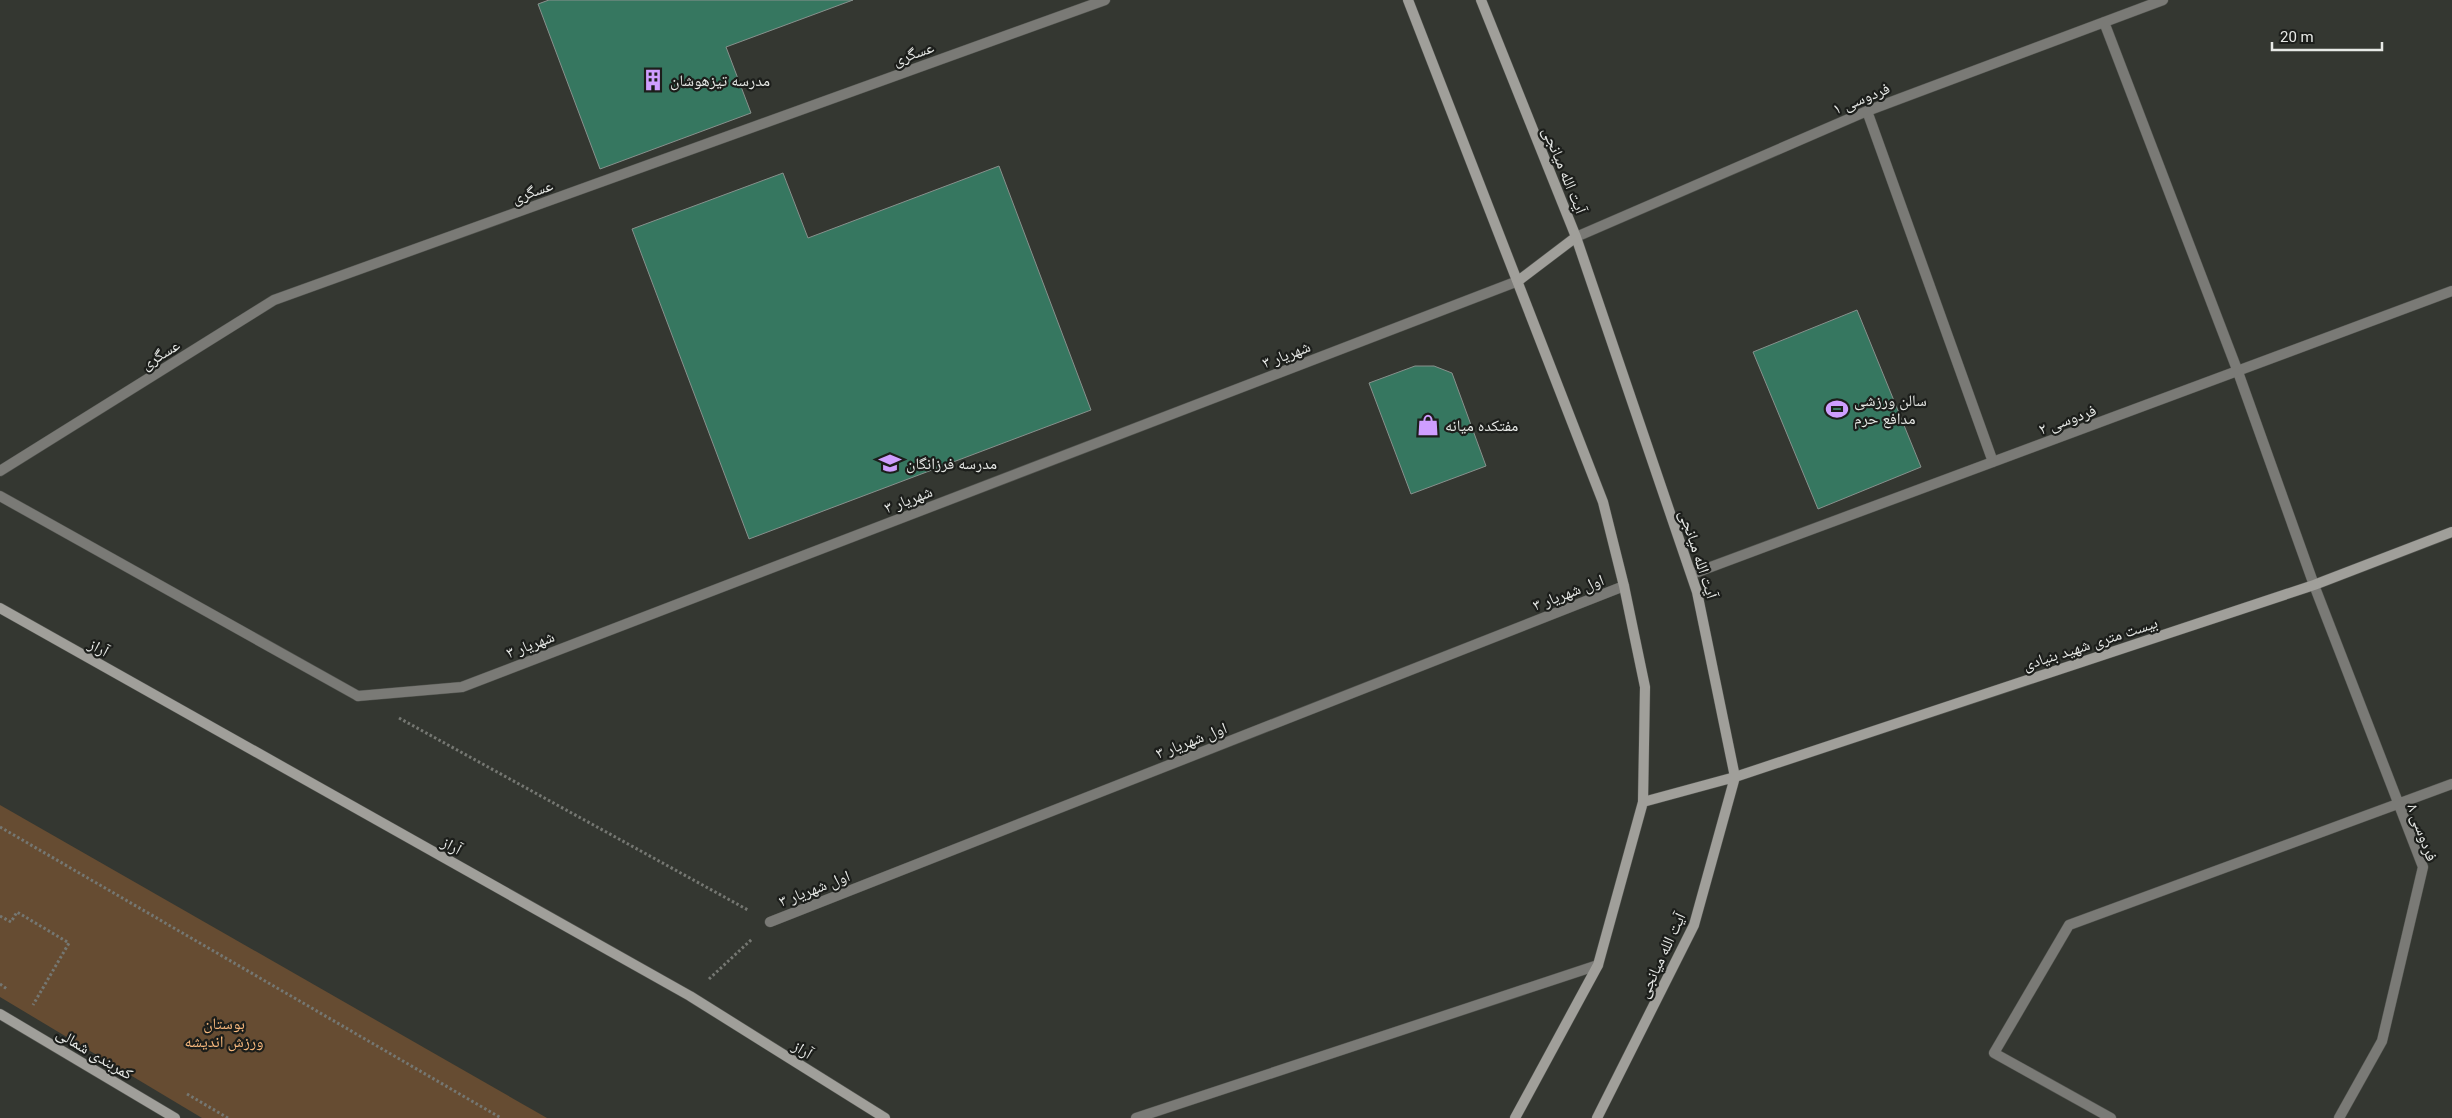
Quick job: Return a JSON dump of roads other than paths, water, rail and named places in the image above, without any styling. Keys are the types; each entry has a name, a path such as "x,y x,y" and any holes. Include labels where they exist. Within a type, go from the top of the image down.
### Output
{"main road":[{"path":"1408,0 1603,502 1624,586 1645,686 1644,802 1598,965 1515,1118"},
{"name":"آیت الله میانجی","path":"1481,0 1576,237 1698,592 1736,778 1694,924 1600,1117"},
{"path":"1518,281 1576,237"},
{"name":"بیست متری شهید بنیادی","path":"1644,802 1736,778 2314,585 2452,532"},
{"name":"آراز","path":"0,608 690,996 884,1118"},
{"name":"کمربندی شمالی","path":"0,1014 175,1118"}],"street":[{"name":"عسگری","path":"0,472 274,300 1105,0"},
{"name":"فردوسی ۱","path":"1576,237 1867,111 2164,0"},
{"name":"فردوسی ۸","path":"2104,22 2238,372 2314,585 2423,867 2382,1040 2339,1118"},
{"path":"1867,111 1993,462"},
{"name":"شهریار ۳","path":"0,496 358,696 462,686 1518,281"},
{"name":"فردوسی ۲","path":"1692,574 2452,291"},
{"name":"اول شهریار ۳","path":"770,922 1624,586"},
{"path":"2111,1118 1994,1053 2069,924 2398,806 2452,784"},
{"path":"1136,1118 1598,965"}],"place":[{"name":"مدرسه تیزهوشان","path":"653,80"},
{"name":"سالن ورزشی مدافع حرم","path":"1837,409"},
{"name":"مفتکده میانه","path":"1428,425"},
{"name":"مدرسه فرزانگان","path":"890,463"}],"park label":[{"name":"بوستان ورزش اندیشه","path":"224,1032"}]}
